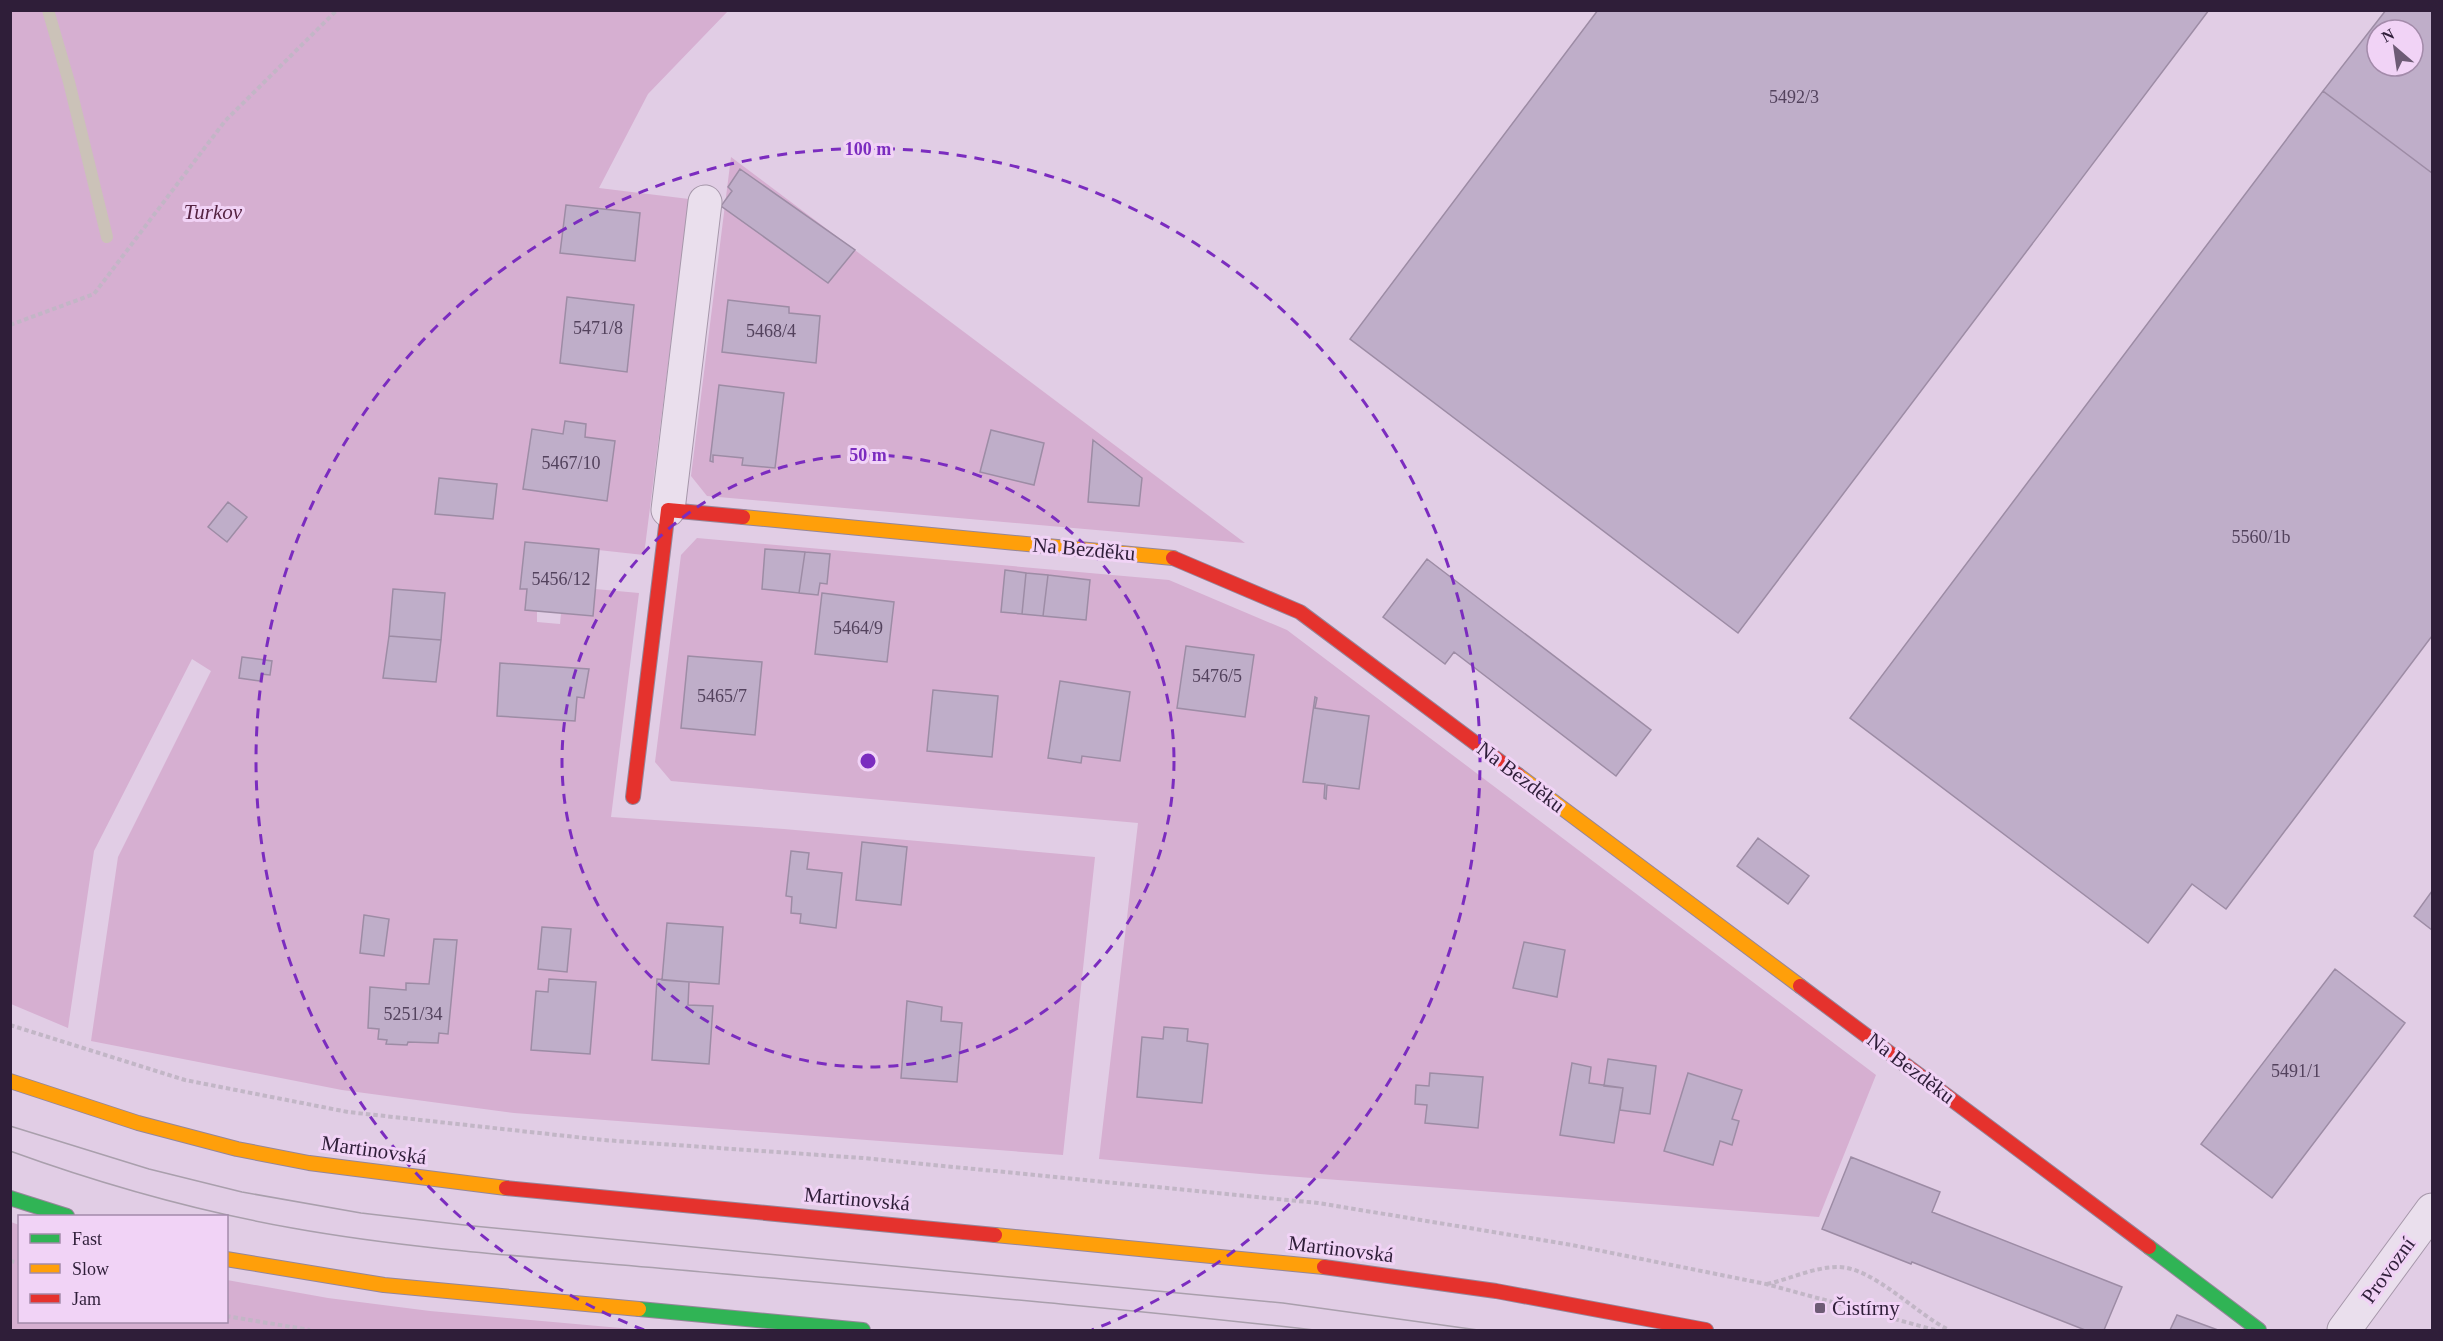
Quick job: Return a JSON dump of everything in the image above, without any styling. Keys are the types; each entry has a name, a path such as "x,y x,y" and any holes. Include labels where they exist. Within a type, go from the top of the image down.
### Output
{"street":[{"path":"633,797 705,202"},
{"name":"Na Bezděku","path":"668,510 1177,558 1300,612 2259,1330"},
{"name":"Martinovská","path":"10,1081 138,1123 237,1149 309,1163 495,1187 1317,1266 1496,1291 1706,1330"},
{"path":"10,1198 64,1215"},
{"name":"Provozní","path":"2344,1330 2433,1210"},
{"path":"228,1259 384,1285 863,1330"}],"path":[{"path":"10,325 94,294 225,121 337,10"},
{"path":"10,1025 185,1080 348,1112 603,1140 863,1158 1318,1203 1572,1245 1766,1284 1935,1330"},
{"path":"1766,1284 1821,1269 1850,1268 1869,1276 1925,1317 1949,1330"},
{"path":"228,1316 310,1330"}],"green space":[{"name":"Turkov","path":"10,11 728,11 648,94 599,188 689,199 644,555 525,542 520,588 527,589 525,610 537,611 537,622 560,624 561,613 593,616 595,589 639,593 611,817 784,829 1095,857 1063,1155 514,1113 342,1090 91,1041 118,857 211,671 192,659 94,851 68,1028 11,1004"},
{"path":"731,157 1245,543 707,496 691,476"},
{"path":"697,538 1169,580 1287,630 1876,1075 1819,1217 1260,1174 1099,1159 1138,823 671,781 655,762 681,555"},
{"path":"11,1222 18,1225 18,1323 228,1323 228,1280 328,1298 430,1311 643,1330 11,1330"}],"building":[{"path":"1598,10 2209,10 1738,633 1350,339"},
{"path":"2386,10 2432,10 2432,173 2323,91 2365,37 2365,78 2425,78 2425,18 2380,18"},
{"path":"2323,91 2432,173 2432,636 2226,909 2192,884 2148,943 1850,718"},
{"path":"740,169 855,250 828,283 721,206 732,191 728,187"},
{"path":"566,205 640,213 635,261 560,253"},
{"path":"567,297 634,305 627,372 560,363"},
{"path":"728,300 789,307 789,313 820,316 816,363 722,352"},
{"path":"719,385 784,393 775,468 742,465 743,458 713,455 713,462 710,461"},
{"path":"565,421 586,424 585,437 615,441 607,501 523,489 532,429 563,434"},
{"path":"991,430 1044,443 1034,485 980,472"},
{"path":"1093,440 1142,478 1139,506 1088,502"},
{"path":"439,478 497,484 493,519 435,514"},
{"path":"228,502 247,517 227,542 208,527"},
{"path":"525,542 599,549 593,616 525,610 527,589 520,589"},
{"path":"765,549 805,552 799,593 762,589"},
{"path":"805,552 830,554 827,584 820,583 818,595 799,593"},
{"path":"1427,559 1651,730 1616,776 1454,652 1445,664 1383,617"},
{"path":"1005,570 1026,573 1022,614 1001,612"},
{"path":"1026,573 1048,575 1043,616 1022,614"},
{"path":"1048,575 1090,580 1086,620 1043,616"},
{"path":"393,589 445,593 441,640 389,636"},
{"path":"822,593 894,602 887,662 815,654"},
{"path":"389,636 441,640 436,682 383,678"},
{"path":"1186,646 1254,655 1245,717 1177,708"},
{"path":"688,656 762,662 755,735 681,728"},
{"path":"242,657 272,661 270,675 261,674 260,681 239,678"},
{"path":"500,663 589,669 584,698 577,697 575,721 497,716"},
{"path":"1060,681 1130,692 1120,761 1082,756 1081,763 1048,758"},
{"path":"933,690 998,696 992,757 927,751"},
{"path":"1315,697 1317,698 1315,708 1369,716 1359,789 1327,785 1326,799 1324,798 1325,784 1303,782"},
{"path":"1758,838 1809,876 1788,904 1737,866"},
{"path":"862,842 907,847 901,905 856,900"},
{"path":"791,851 809,853 807,869 842,873 836,928 800,923 801,914 791,913 792,897 786,896"},
{"path":"2432,891 2432,930 2414,916"},
{"path":"364,915 389,919 384,956 360,953"},
{"path":"667,923 723,927 719,984 662,980"},
{"path":"542,927 571,929 567,972 538,969"},
{"path":"434,939 457,940 448,1034 439,1033 438,1043 386,1044 387,1040 378,1039 379,1029 368,1028 370,987 406,990 406,983 429,984"},
{"path":"1524,942 1565,950 1557,997 1513,988"},
{"path":"2335,969 2405,1023 2272,1198 2201,1144"},
{"path":"549,979 596,982 590,1054 531,1050 536,991 548,992"},
{"path":"657,979 689,982 688,1005 713,1006 709,1064 652,1060"},
{"path":"907,1001 942,1007 941,1021 962,1023 957,1082 901,1078"},
{"path":"1164,1027 1188,1029 1187,1041 1208,1044 1202,1103 1137,1097 1142,1037 1163,1039"},
{"path":"1608,1059 1656,1066 1650,1114 1620,1110 1623,1088 1604,1086"},
{"path":"1572,1063 1591,1067 1589,1083 1623,1088 1614,1143 1560,1135"},
{"path":"1430,1073 1483,1077 1478,1128 1425,1123 1427,1105 1415,1104 1416,1085 1429,1086"},
{"path":"1688,1073 1742,1090 1732,1119 1739,1121 1732,1145 1720,1141 1713,1165 1664,1151"},
{"path":"1851,1157 1940,1192 1932,1212 2122,1287 2104,1330 2085,1330 1822,1229"},
{"path":"2177,1315 2218,1330 2170,1330"}],"waterway":[{"path":"48,10 69,82 107,237"}],"tram line":[{"path":"10,1126 149,1169 242,1192 361,1213 473,1226 1283,1303 1478,1330"},
{"path":"10,1151 79,1175 185,1205 292,1228 388,1243 1077,1305 1314,1330"}],"traffic: fast":[{"path":"10,1198 64,1215"},
{"path":"2149,1247 2259,1330"},
{"path":"639,1309 863,1330"}],"traffic: slow":[{"path":"743,517 1173,558"},
{"path":"1518,775 1800,986"},
{"path":"10,1081 138,1123 237,1149 309,1163 506,1188"},
{"path":"995,1235 1324,1267"},
{"path":"228,1259 384,1285 639,1309"}],"traffic: jam":[{"path":"633,797 668,510 743,517"},
{"path":"1173,558 1300,612 1518,775"},
{"path":"1800,986 2149,1247"},
{"path":"506,1188 995,1235"},
{"path":"1324,1267 1496,1291 1706,1330"}],"place":[{"name":"Čistírny","path":"1820,1308"}]}
